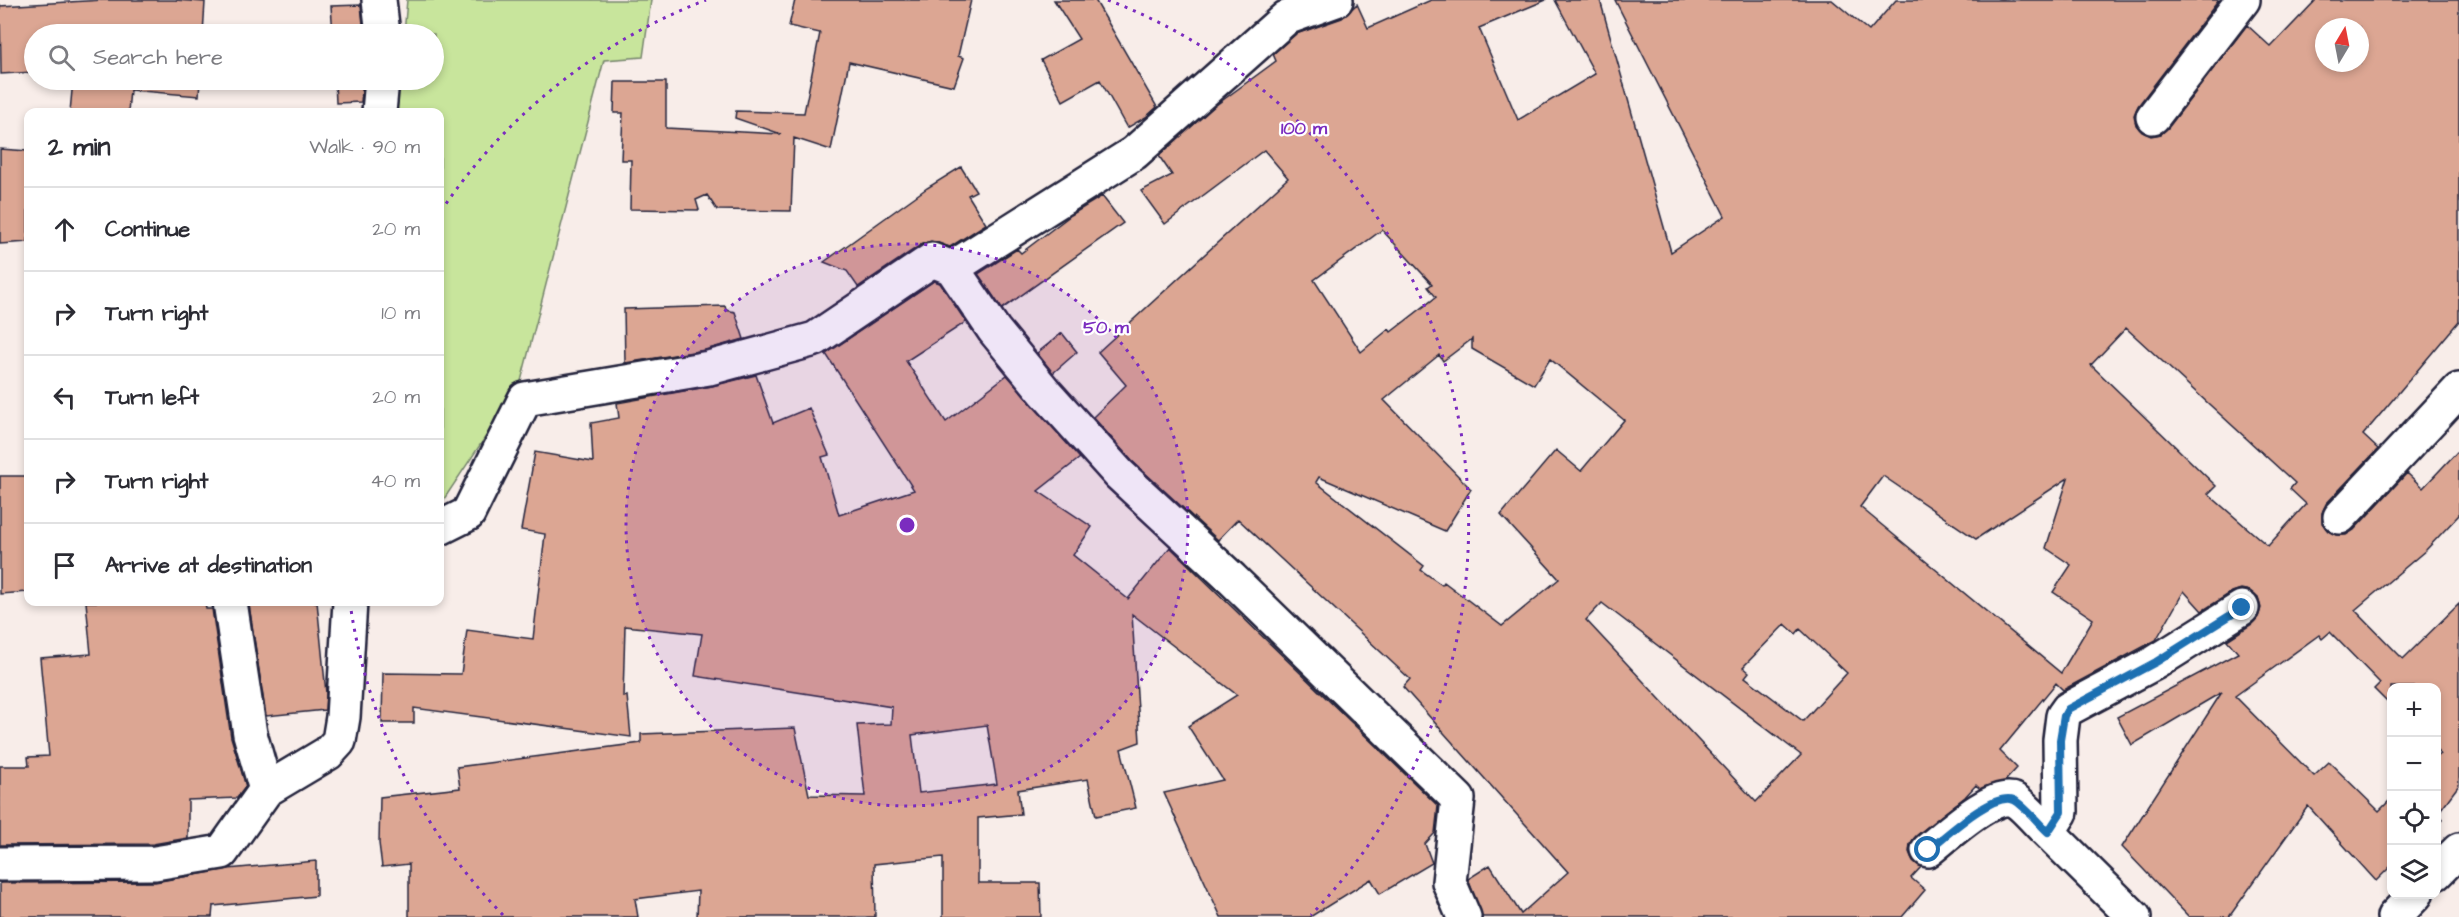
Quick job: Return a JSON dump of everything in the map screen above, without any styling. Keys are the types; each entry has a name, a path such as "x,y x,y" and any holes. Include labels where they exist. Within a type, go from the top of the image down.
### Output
{"street":[{"path":"379,0 382,24"},
{"path":"951,268 1134,153 1286,18 1336,0"},
{"path":"2153,117 2242,0"},
{"path":"379,108 381,90"},
{"path":"444,526 468,514 525,399 709,368 815,339 932,260 951,268 994,330 1045,392 1119,474 1232,579 1458,799 1449,882 1464,917"},
{"path":"2340,517 2459,390"},
{"path":"231,606 250,734 266,790"},
{"path":"0,864 155,863 222,852 266,790 328,753 339,741 344,717 350,606"},
{"path":"2048,832 2061,812 2060,740 2064,716 2068,709 2156,662 2242,608"},
{"path":"1928,850 1986,805 2003,799 2014,801 2134,917"},
{"path":"2441,868 2459,850"},
{"path":"2394,917 2411,899"}],"green space":[{"path":"407,0 651,0 643,57 604,60 520,385 444,499 444,108 396,108 398,90 444,90 444,24 405,24"}],"building":[{"path":"103,0 205,2 204,24 24,24 24,73 1,74 0,6"},
{"path":"795,0 971,0 958,56 964,58 954,86 849,62 831,150 794,138 791,211 717,210 707,195 696,200 699,210 630,209 631,160 621,160 623,113 614,113 615,82 666,82 666,128 781,134 735,118 736,111 804,113 820,33 789,26"},
{"path":"1054,0 1095,0 1157,107 1146,117 1127,128 1100,80 1063,101 1041,60 1079,39"},
{"path":"1431,0 1546,0 1479,28 1518,120 1595,74 1555,0 1600,0 1671,252 1725,216 1615,0 1832,0 1869,31 1896,0 2219,0 2138,106 2134,115 2136,125 2142,132 2151,136 2161,134 2168,128 2247,25 2271,47 2316,0 2459,0 2459,321 2363,435 2378,449 2326,504 2322,513 2322,523 2328,531 2336,535 2346,535 2354,530 2407,473 2423,488 2459,450 2459,515 2426,550 2355,610 2403,659 2459,604 2459,785 2441,809 2441,683 2387,683 2387,702 2374,689 2380,683 2330,632 2322,639 2319,635 2235,696 2314,776 2329,762 2379,811 2387,803 2387,870 2376,881 2308,806 2229,917 2189,917 2122,847 2222,692 2132,745 2117,717 2238,653 2227,640 2252,624 2261,608 2258,598 2250,591 2241,589 2232,592 2202,611 2184,591 2156,640 2063,690 2056,683 2000,751 2017,768 2005,781 1980,789 1976,785 1965,797 1916,836 1910,844 1909,852 1913,861 1921,867 1911,878 1925,890 1902,917 1482,917 1468,879 1490,865 1521,914 1568,872 1403,687 1410,679 1238,519 1218,540 1132,461 1093,417 1126,385 1098,352 1288,178 1264,150 1165,224 1141,191 1172,175 1159,156 1212,108 1276,61 1273,54 1296,34 1342,18 1357,4 1368,28","holes":["1382,230 1432,284 1428,287 1436,297 1391,332 1389,329 1361,352 1314,280","2126,328 2295,483 2290,489 2306,504 2268,546 2208,494 2216,486 2091,365","1472,339 1472,349 1534,385 1550,359 1624,420 1581,471 1556,450 1501,515 1559,579 1502,626 1444,582 1442,585 1421,570 1424,566 1316,482 1319,477 1445,531 1471,489 1384,400 1439,355 1443,361","1883,476 1976,539 2068,478 2046,548 2071,565 2053,592 2093,619 2061,673 1860,507","1602,603 1801,755 1756,802 1586,620","1785,624 1796,634 1800,629 1847,673 1803,721 1745,677 1749,672 1743,667"]},
{"path":"361,5 363,24 332,24 331,6"},
{"path":"72,90 130,90 128,108 70,108"},
{"path":"130,90 199,90 199,96"},
{"path":"335,90 362,90 361,102 336,103"},
{"path":"0,149 24,151 24,242 0,244"},
{"path":"961,167 976,191 968,195 986,224 950,247 931,241 922,244 858,287 847,271 824,262 927,188"},
{"path":"1102,196 1123,223 1002,309 978,274 1017,249 1021,253 1071,215"},
{"path":"934,281 940,283 966,322 906,361 946,422 1007,375 1080,458 1038,491 1092,527 1073,555 1128,599 1170,547 1438,806 1435,833 1425,844 1432,863 1380,894 1371,879 1310,917 1221,917 1164,793 1223,780 1188,726 1237,695 1132,614 1140,742 1121,749 1136,808 1096,816 1088,779 1018,790 1021,814 978,818 978,883 1040,883 1041,917 943,917 943,857 874,864 875,917 697,917 698,891 635,899 638,917 409,917 409,864 382,867 379,843 380,797 460,788 457,767 641,743 641,734 795,728 809,795 865,796 857,725 891,724 892,707 695,676 702,634 625,626 623,697 627,696 631,737 414,708 414,723 382,723 383,673 461,674 467,630 533,639 545,534 521,530 535,452 593,462 591,423 619,418 617,403 712,386 756,375 773,423 809,408 829,455 822,457 839,515 914,490 826,354","holes":["987,725 997,784 919,793 912,735"]},
{"path":"725,306 726,310 735,312 744,339 705,350 625,363 624,309"},
{"path":"1062,333 1077,352 1053,373 1037,353"},
{"path":"0,476 24,476 24,592 0,594"},
{"path":"86,606 206,606 206,609 212,609 231,737 246,786 237,798 188,800 188,838 153,844 0,845 0,766 29,766 28,757 49,756 40,658 91,654"},
{"path":"249,606 317,606 326,693 325,710 266,716"},
{"path":"316,861 316,896 213,906 212,917 0,917 0,883 155,882 228,869"}],"route":[{"path":"1928,850 1986,805 2003,799 2014,801 2048,832 2061,812 2060,740 2064,716 2068,709 2156,662 2242,608"}]}
